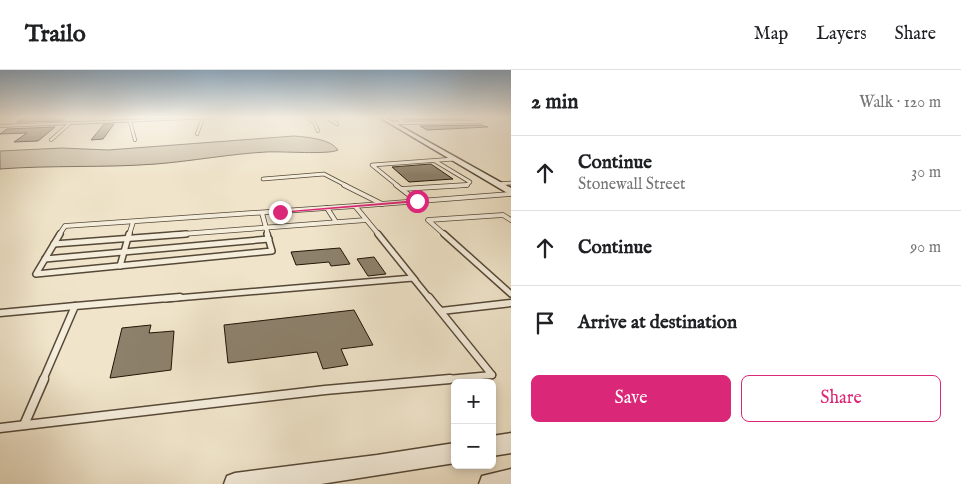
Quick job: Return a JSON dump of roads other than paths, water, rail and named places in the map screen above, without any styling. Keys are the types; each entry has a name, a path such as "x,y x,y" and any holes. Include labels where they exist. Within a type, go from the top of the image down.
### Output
{"street":[{"path":"418,136 511,193"},
{"path":"496,445 511,443"},
{"path":"235,484 376,466 451,454"},
{"path":"490,484 511,480"}],"lane":[{"path":"51,140 55,136"},
{"path":"417,201 372,166 454,159"},
{"path":"402,189 467,185 470,182 434,160"},
{"path":"263,179 324,174 382,204"},
{"path":"497,184 511,183"},
{"path":"262,213 272,252 36,274 65,226 262,213 511,193"},
{"path":"0,428 325,390 492,375 355,206"},
{"path":"327,208 336,222"},
{"path":"511,220 503,215 428,220 511,294"},
{"path":"54,244 366,220"},
{"path":"120,266 133,222"},
{"path":"45,259 269,239"},
{"path":"413,278 441,311 511,303"},
{"path":"0,312 413,278"},
{"path":"24,425 75,306"}]}
